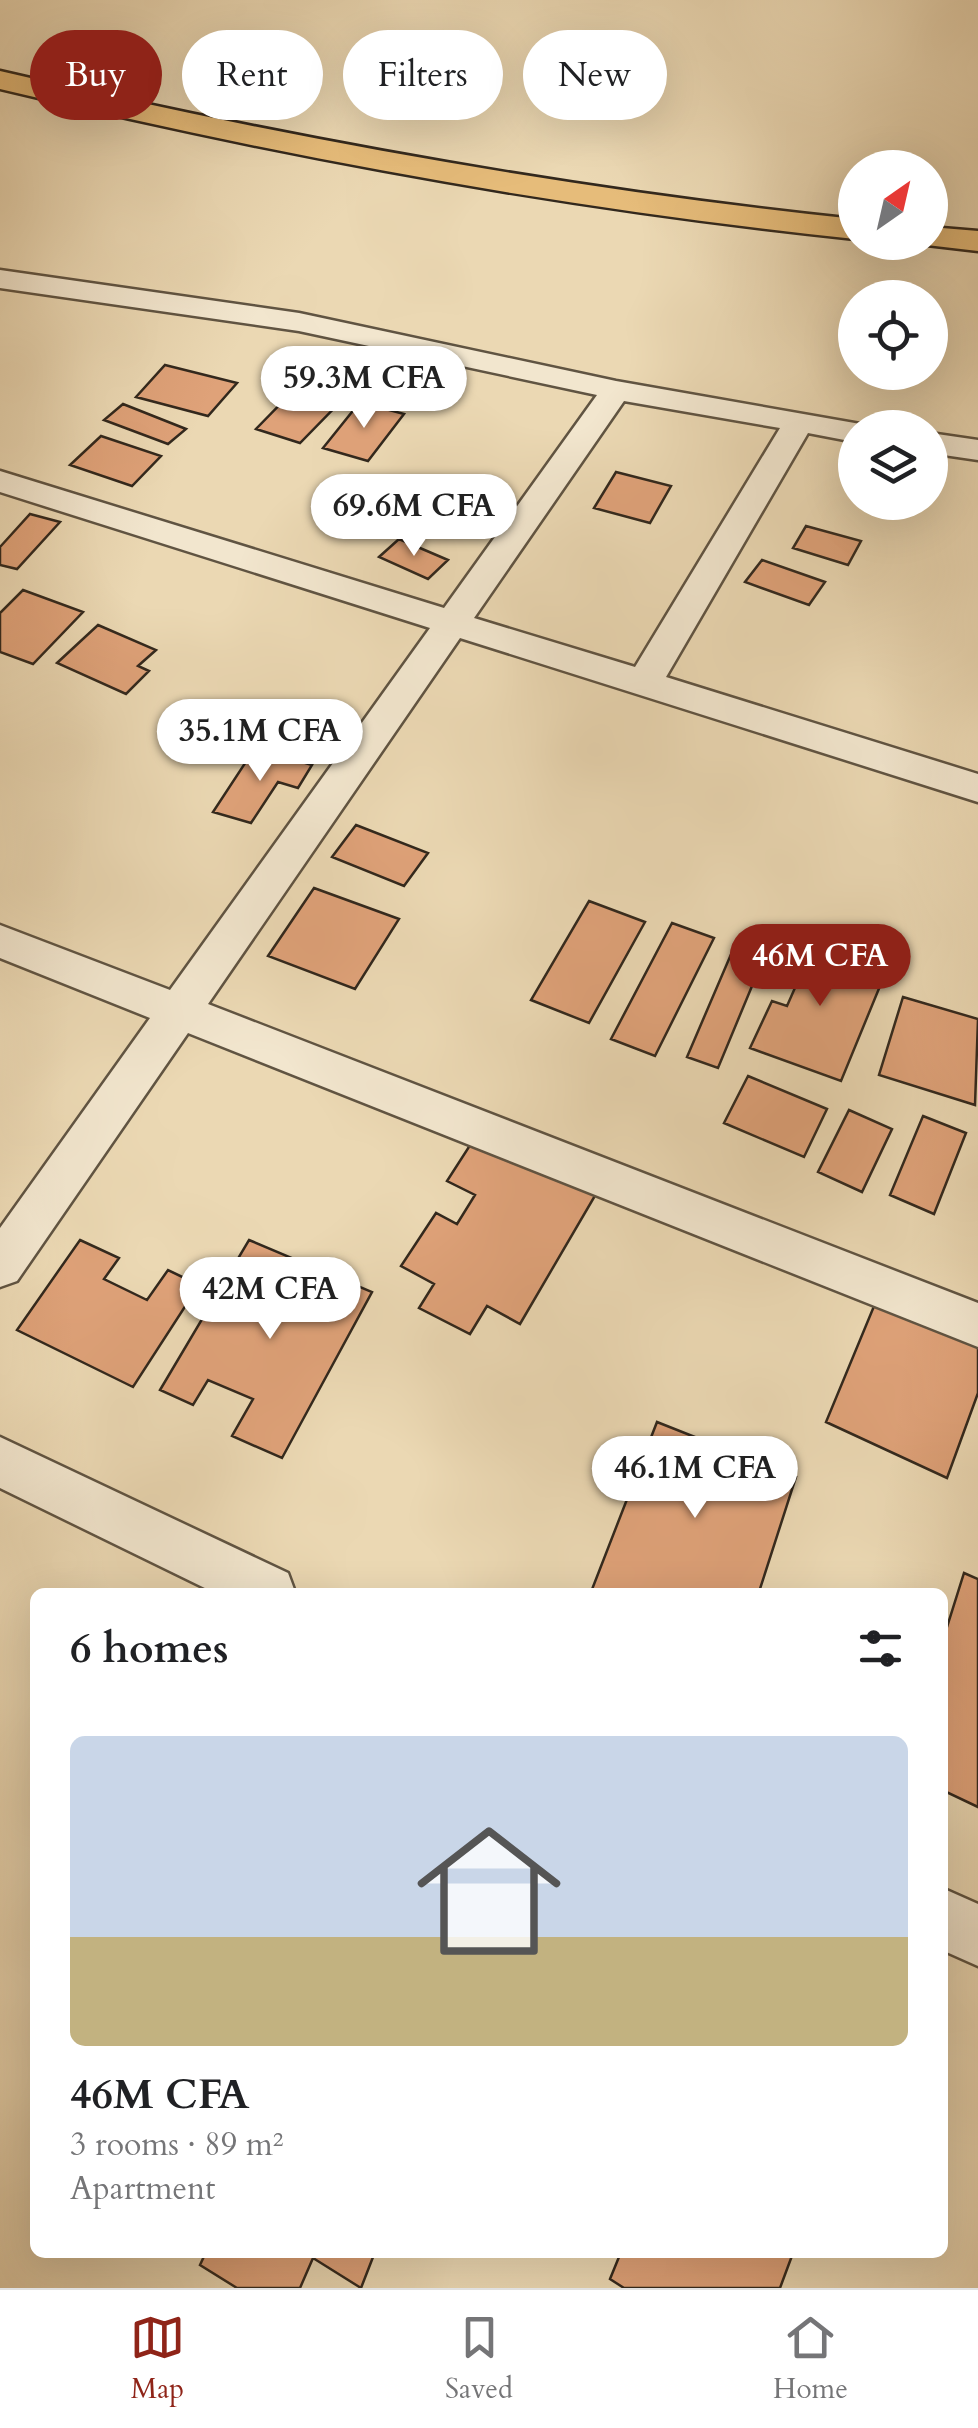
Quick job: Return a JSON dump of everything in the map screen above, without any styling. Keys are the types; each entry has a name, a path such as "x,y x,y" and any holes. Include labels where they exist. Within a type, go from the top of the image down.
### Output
{"highway":[{"path":"0,80 238,135 506,186 838,228"},
{"path":"948,238 978,241"}],"street":[{"path":"0,279 299,322 616,390 838,430"},
{"path":"0,1266 616,390"},
{"path":"644,683 798,424"},
{"path":"948,445 978,450"},
{"path":"0,481 978,788"},
{"path":"0,941 978,1326"},
{"path":"0,1462 261,1588"},
{"path":"948,1921 978,1936"}],"building":[{"path":"165,365 237,383 208,416 136,397"},
{"path":"300,384 344,398 300,443 256,429"},
{"path":"360,402 404,414 368,461 323,448"},
{"path":"123,404 186,429 168,444 104,420"},
{"path":"101,436 161,456 132,486 70,465"},
{"path":"616,472 671,486 650,523 594,508"},
{"path":"30,514 60,522 17,569 0,565 0,547"},
{"path":"806,526 861,541 848,565 793,548"},
{"path":"399,539 448,560 428,579 379,557"},
{"path":"762,560 825,582 809,605 745,582"},
{"path":"23,590 83,612 33,664 0,652 0,613"},
{"path":"98,625 156,650 138,666 149,671 126,694 57,663"},
{"path":"255,748 312,765 298,788 278,782 251,823 213,812"},
{"path":"356,825 428,853 404,886 332,857"},
{"path":"314,888 399,919 355,989 268,956"},
{"path":"589,901 645,922 589,1023 531,1000"},
{"path":"672,923 714,938 655,1056 611,1039"},
{"path":"793,937 887,969 841,1081 750,1048 772,1001 787,1006 798,981 776,973"},
{"path":"732,952 762,962 718,1068 687,1057"},
{"path":"903,997 978,1019 975,1105 879,1075"},
{"path":"748,1076 827,1109 804,1157 724,1123"},
{"path":"849,1110 892,1129 862,1192 818,1172"},
{"path":"923,1116 966,1133 934,1214 890,1195"},
{"path":"483,1125 603,1182 520,1324 487,1306 470,1334 419,1308 434,1284 401,1266 436,1213 457,1224 475,1195 447,1181"},
{"path":"80,1240 119,1258 104,1279 147,1300 168,1270 199,1285 133,1387 17,1330"},
{"path":"249,1240 372,1292 282,1458 232,1436 253,1399 208,1380 193,1405 160,1390"},
{"path":"889,1270 978,1309 978,1393 947,1478 826,1422"},
{"path":"657,1422 796,1477 760,1588 593,1588"},
{"path":"964,1573 978,1579 978,1807 948,1793 948,1624"},
{"path":"203,2258 313,2258 300,2288 237,2288 200,2265"},
{"path":"313,2258 373,2258 361,2288"},
{"path":"619,2258 791,2258 780,2288 624,2288 610,2279"}]}
